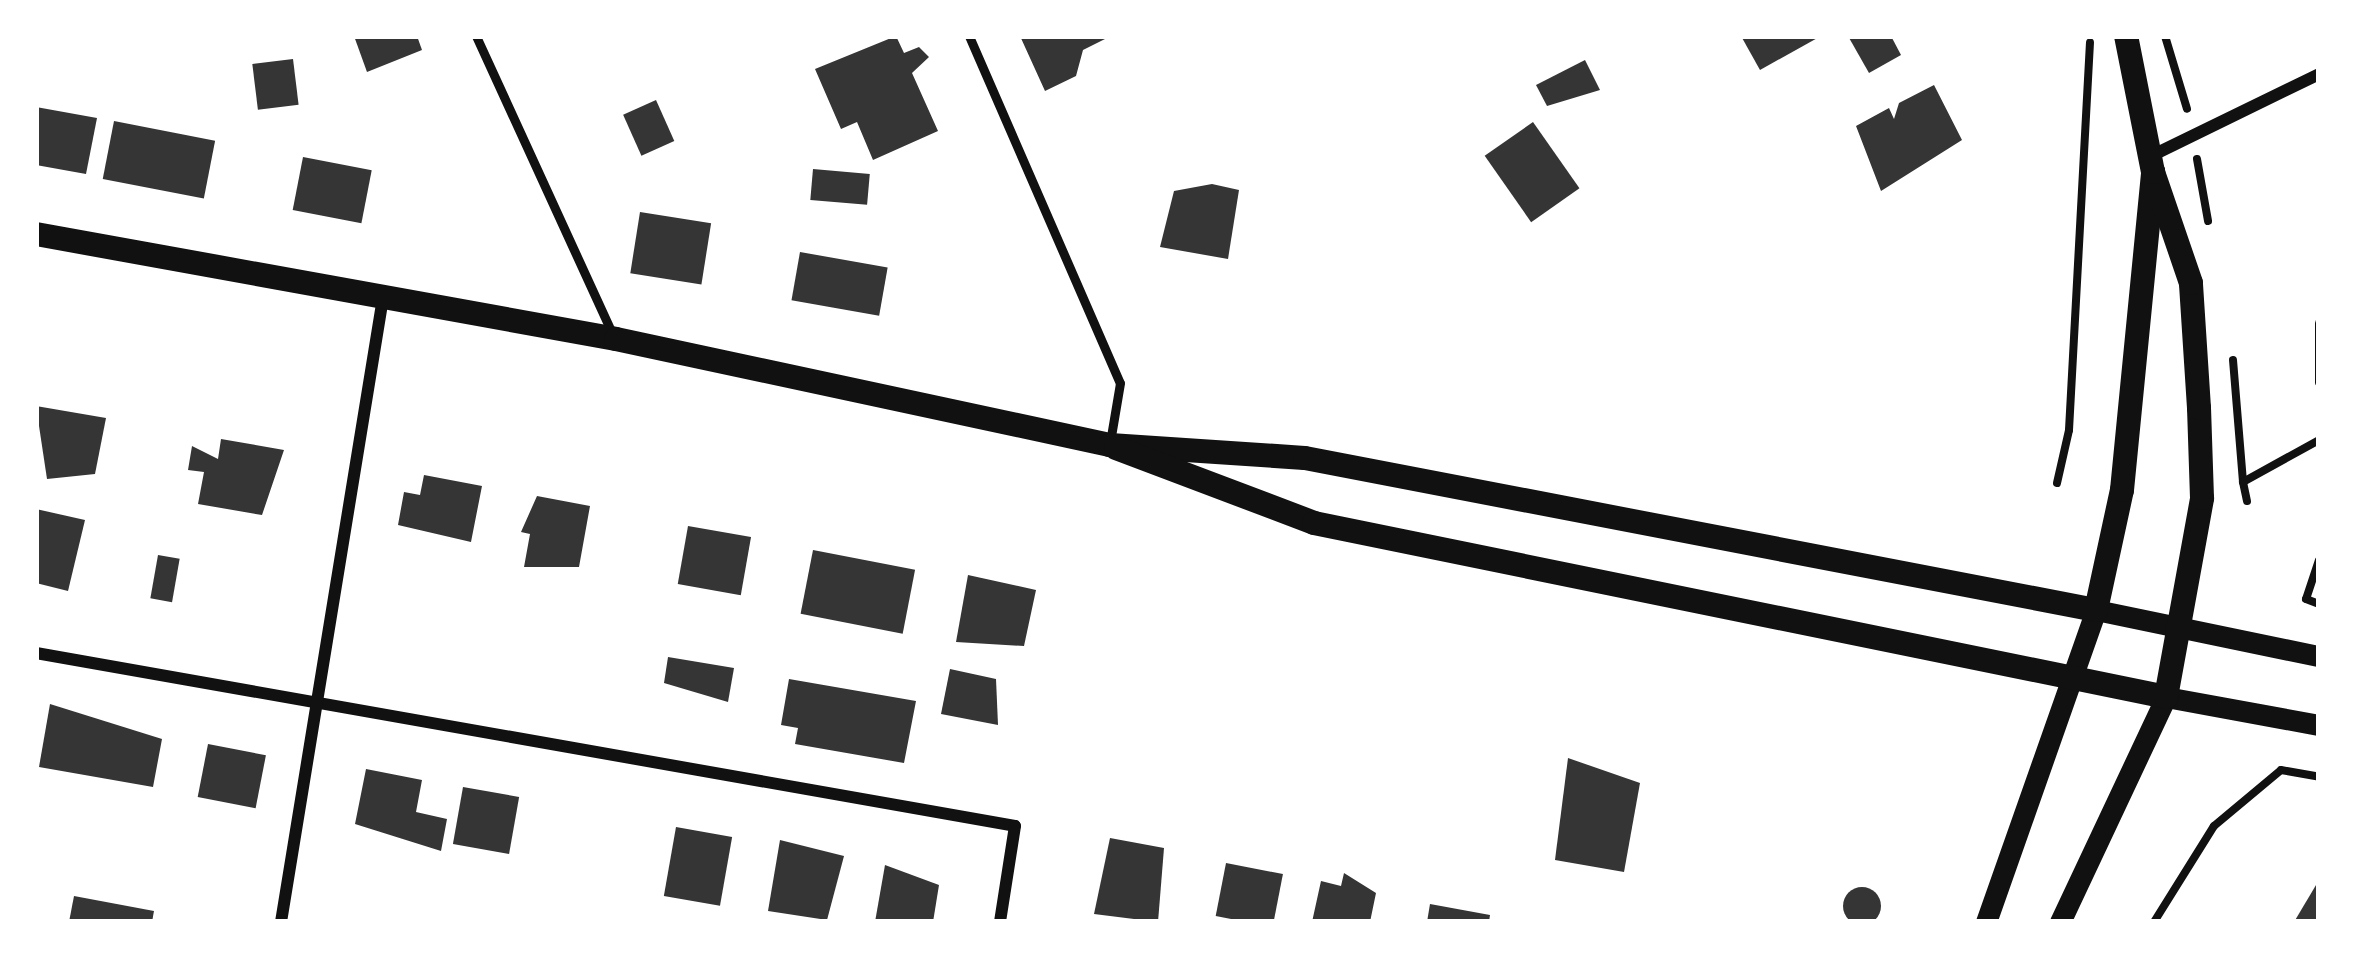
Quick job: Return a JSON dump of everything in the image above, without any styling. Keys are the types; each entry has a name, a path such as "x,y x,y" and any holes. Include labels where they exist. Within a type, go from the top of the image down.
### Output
{"main road":[{"path":"36,234 616,339 1110,446 1314,523 2166,697 2202,498 2198,387 2191,283 2152,164 2126,36"},
{"path":"1110,446 1305,458 2096,610 2122,490 2152,164"}],"street":[{"path":"2152,164 2319,74"},
{"path":"281,922 383,298"},
{"path":"1986,922 2077,678 2096,610 2319,656"},
{"path":"36,652 1015,826 1000,922"},
{"path":"2060,922 2166,697 2319,725"}],"lane":[{"path":"476,36 616,339"},
{"path":"969,36 1120,383 1110,446"},
{"path":"2319,322 2319,382"}],"path":[{"path":"2057,483 2071,406 2091,36"},
{"path":"2247,501 2243,482 2319,440"},
{"path":"2319,560 2306,598 2319,604"},
{"path":"2154,922 2214,826 2281,770 2319,777"}],"building":[{"path":"354,36 417,36 422,50 367,72"},
{"path":"896,36 904,53 919,47 929,57 912,73 938,131 873,160 857,122 841,129 815,69"},
{"path":"1020,36 1111,36 1083,50 1076,76 1045,91"},
{"path":"1741,36 1821,36 1760,70"},
{"path":"1848,36 1891,36 1901,55 1869,73"},
{"path":"293,59 299,105 258,110 252,64"},
{"path":"1585,60 1600,90 1547,106 1536,85"},
{"path":"1934,85 1962,140 1881,191 1856,126 1889,108 1894,119 1899,103"},
{"path":"656,100 674,141 641,156 623,115"},
{"path":"36,107 97,118 86,174 36,165"},
{"path":"114,121 215,141 204,199 103,179"},
{"path":"1533,122 1579,188 1531,222 1485,156"},
{"path":"303,157 372,170 361,223 293,210"},
{"path":"813,169 870,174 867,205 810,200"},
{"path":"1212,184 1239,190 1228,259 1160,247 1174,191"},
{"path":"640,212 711,223 701,284 630,273"},
{"path":"800,252 888,267 879,316 791,300"},
{"path":"36,406 106,418 95,474 47,479"},
{"path":"221,439 284,450 262,515 198,504 204,472 188,470 192,446 218,459"},
{"path":"424,475 482,486 471,542 398,525 404,492 420,495"},
{"path":"537,496 590,506 579,567 524,567 530,534 521,532"},
{"path":"36,509 85,520 68,591 36,583"},
{"path":"688,526 751,537 741,595 678,584"},
{"path":"813,550 915,570 903,634 801,614"},
{"path":"158,555 180,559 172,602 150,598"},
{"path":"968,575 1036,590 1024,646 956,642"},
{"path":"668,657 734,668 728,702 664,683"},
{"path":"950,669 996,679 998,725 941,714"},
{"path":"789,679 916,701 904,763 795,744 798,728 781,725"},
{"path":"50,704 162,739 153,787 39,767"},
{"path":"208,744 266,755 256,808 198,797"},
{"path":"1568,758 1640,783 1624,872 1555,860"},
{"path":"366,769 422,780 416,812 447,819 441,851 355,824"},
{"path":"463,787 519,797 509,854 453,844"},
{"path":"676,827 732,837 720,906 664,896"},
{"path":"1110,838 1164,848 1158,922 1094,914"},
{"path":"780,840 844,856 827,920 768,911"},
{"path":"1226,863 1283,874 1274,922 1216,916"},
{"path":"885,865 939,885 933,922 875,922"},
{"path":"1344,873 1376,893 1370,922 1312,922 1321,881 1341,886"},
{"path":"2319,880 2319,922 2294,922"},
{"path":"1862,887 1876,892 1881,906 1876,920 1862,925 1848,920 1843,906 1848,892"},
{"path":"74,896 154,911 152,922 69,922"},
{"path":"1430,904 1490,915 1489,922 1427,922"}]}
